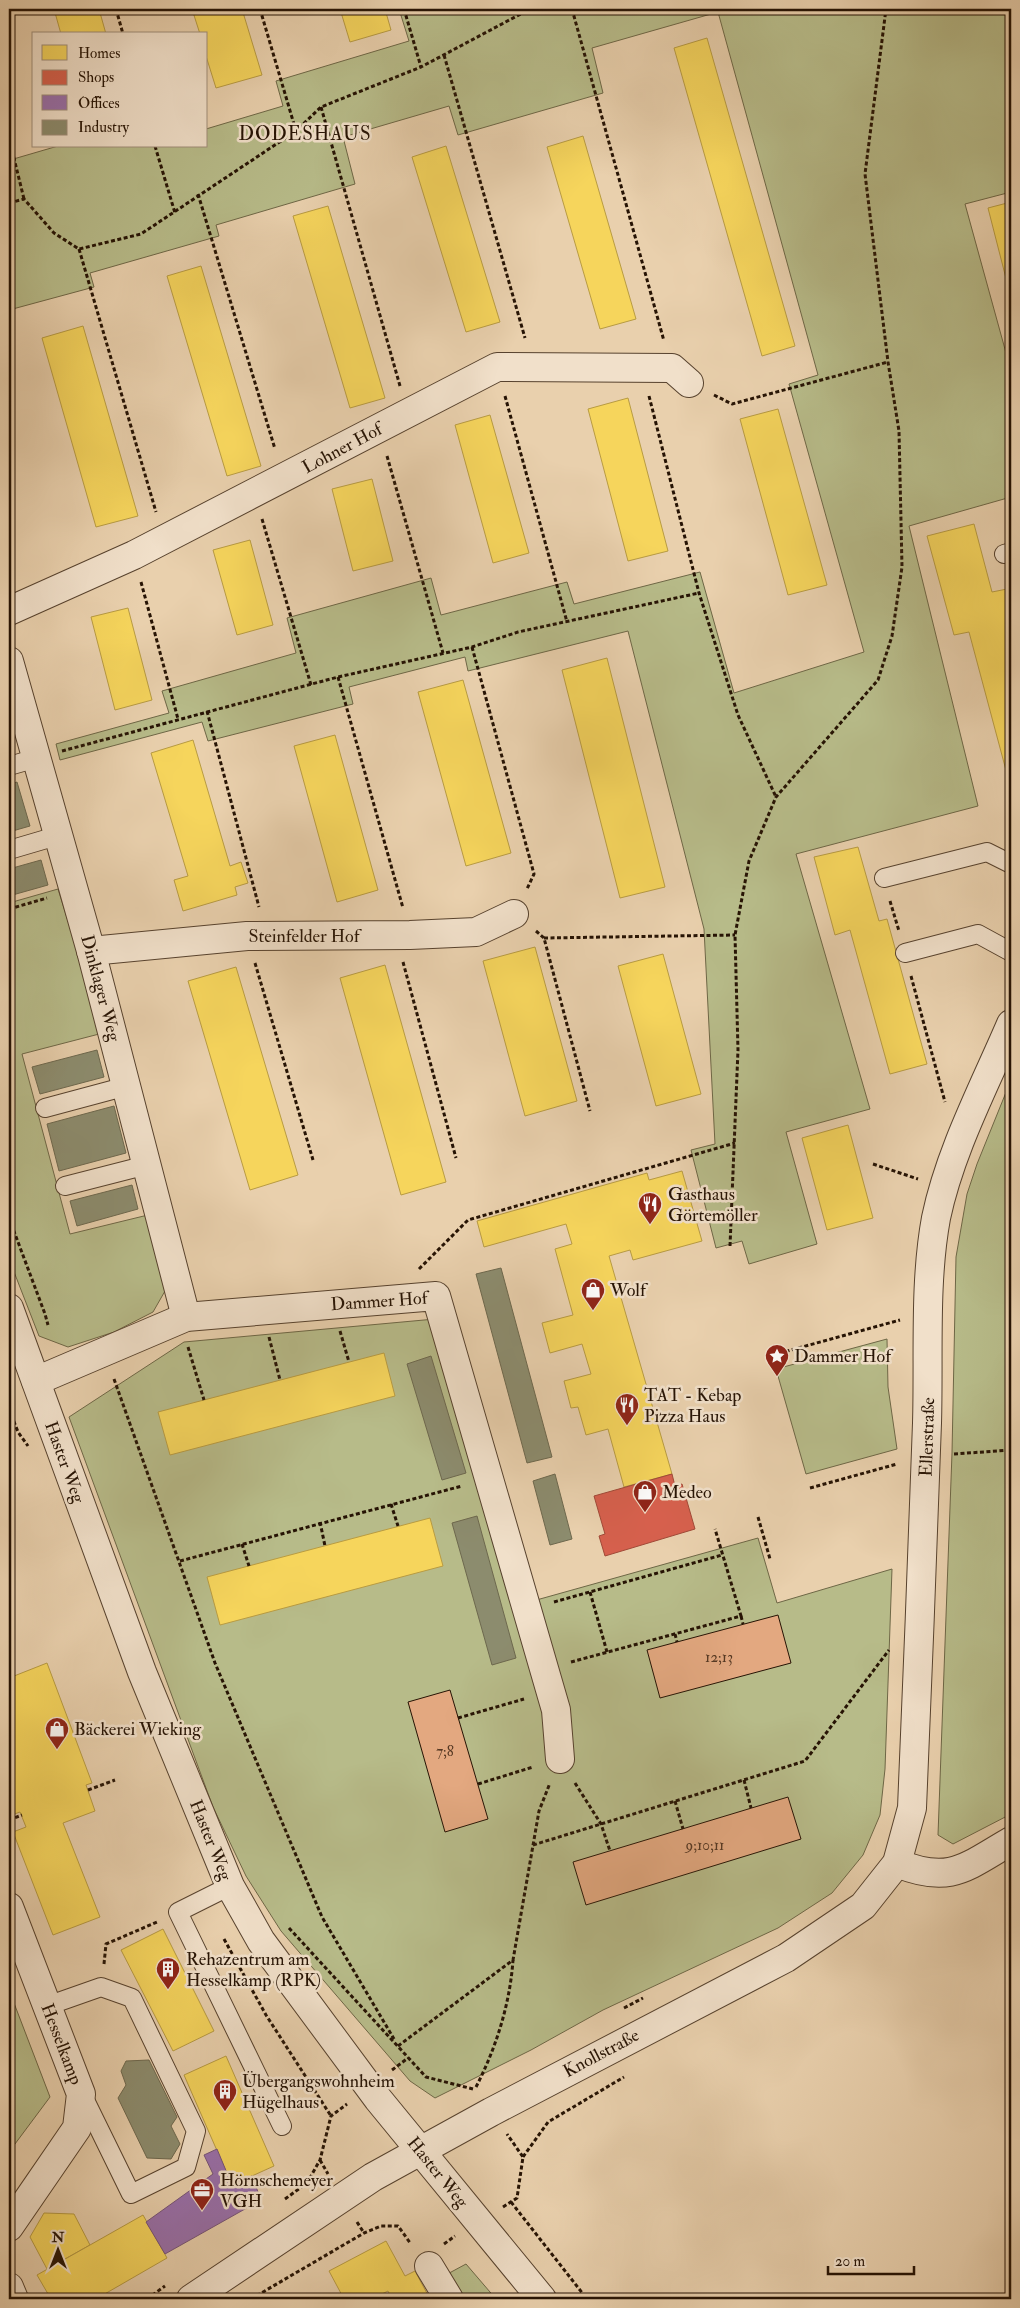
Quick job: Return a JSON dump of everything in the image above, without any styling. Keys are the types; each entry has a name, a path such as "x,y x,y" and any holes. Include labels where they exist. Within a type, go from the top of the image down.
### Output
{"street":[{"name":"Lohner Hof","path":"9,611 134,555 497,367 641,368 680,376"},
{"name":"Dinklager Weg","path":"9,661 91,950 147,1165 186,1328"},
{"name":"Steinfelder Hof","path":"91,950 257,936 403,935 476,932 514,914"},
{"name":"Ellerstraße","path":"897,1863 912,1808 926,1456 929,1312 936,1220 943,1187 1011,1024"},
{"name":"Dammer Hof","path":"36,1381 186,1328 263,1310 436,1296 556,1710 560,1760"},
{"name":"Haster Weg","path":"9,1308 142,1672 230,1886 261,1941 378,2099 542,2299"},
{"path":"897,1863 917,1871 938,1874 963,1868 1011,1841"},
{"name":"Knollstraße","path":"191,2299 342,2196 420,2150 708,1997 786,1958 863,1906 897,1863"},
{"name":"Hesselkamp","path":"9,1907 81,2094 77,2128 9,2227"},
{"path":"422,2258 449,2299"},
{"path":"9,2287 14,2299"}],"lane":[{"path":"9,766 37,758"},
{"path":"9,850 60,836"},
{"path":"884,878 987,852 1011,864"},
{"path":"905,953 978,934 1011,952"},
{"path":"45,1108 127,1086"},
{"path":"65,1186 147,1165"},
{"path":"230,1886 178,1912 282,2126"},
{"path":"47,2006 101,1987 132,1998 196,2132 186,2167 131,2194 81,2094"}],"path":[{"path":"116,9 122,32"},
{"path":"260,9 296,131"},
{"path":"404,9 421,67"},
{"path":"79,249 140,234 175,213 198,194 296,131 322,107 421,67 530,9"},
{"path":"572,9 680,376 732,404 888,362"},
{"path":"730,1246 738,1050 735,935 749,861 776,797 878,680 892,636 902,557 899,430 888,362 865,174 886,9"},
{"path":"444,55 533,366"},
{"path":"322,107 408,413"},
{"path":"9,138 24,199 54,233 79,249 163,539"},
{"path":"156,148 175,213"},
{"path":"198,194 284,478"},
{"path":"9,203 24,199"},
{"path":"497,367 567,622"},
{"path":"641,368 700,593 738,715 776,797"},
{"path":"379,428 443,653"},
{"path":"254,494 311,685"},
{"path":"134,555 178,719"},
{"path":"37,758 338,677 472,647 518,632 700,593"},
{"path":"472,647 534,874 514,914 544,938 590,1111"},
{"path":"338,677 403,935 456,1158"},
{"path":"207,711 257,936 313,1160"},
{"path":"884,878 958,1148"},
{"path":"9,909 74,890"},
{"path":"544,938 735,935"},
{"path":"388,1300 468,1220 735,1142"},
{"path":"873,1164 943,1187"},
{"path":"263,1310 280,1380"},
{"path":"773,1356 929,1312"},
{"path":"186,1328 204,1400"},
{"path":"112,1373 216,1664 322,1917 398,2046"},
{"path":"810,1488 926,1456 1011,1450"},
{"path":"180,1561 320,1522 489,1479"},
{"path":"390,1504 398,1526"},
{"path":"758,1517 770,1559"},
{"path":"320,1522 325,1546"},
{"path":"715,1529 743,1624"},
{"path":"242,1544 250,1566"},
{"path":"526,1610 722,1555"},
{"path":"590,1592 607,1652"},
{"path":"458,1718 548,1681 607,1652 741,1616"},
{"path":"675,1634 677,1642"},
{"path":"532,1845 804,1761 891,1647"},
{"path":"289,1928 426,2078 475,2089 491,2056 512,1983 513,1960 539,1811 560,1760"},
{"path":"478,1784 560,1760"},
{"path":"560,1760 601,1824 610,1851"},
{"path":"88,1790 115,1780"},
{"path":"744,1780 751,1808"},
{"path":"675,1802 683,1829"},
{"path":"9,1820 22,1815"},
{"path":"101,1987 106,1944 178,1912"},
{"path":"398,2046 513,1960"},
{"path":"320,2160 330,2116"},
{"path":"511,2202 587,2299"},
{"path":"251,2299 364,2233 381,2226 398,2226 422,2258"}],"green space":[{"path":"399,9 1011,9 1011,192 965,204 1011,371 1011,497 909,526 978,806 796,854 870,1109 786,1132 817,1244 749,1264 742,1241 716,1248 691,1150 715,1144 704,929 628,631 468,671 465,657 349,687 353,704 208,741 202,722 60,760 56,744 169,713 162,691 296,653 287,618 431,578 441,615 567,582 574,604 700,572 734,693 864,652 789,384 818,375 718,12 592,48 603,93 458,135 449,106 343,137 355,184 216,225 219,236 90,273 94,287 9,310 9,175 14,173 10,160 51,148 208,148 208,128 283,106 276,81 409,41"},
{"path":"58,889 103,1033 22,1054 70,1234 152,1214 169,1284 153,1312 114,1332 68,1347 39,1336 9,1259 9,903"},
{"path":"1011,1080 1011,1814 953,1844 938,1835 952,1453 956,1257 967,1194"},
{"path":"435,1319 515,1606 758,1538 777,1603 892,1569 885,1769 880,1815 863,1855 832,1893 778,1928 603,2010 531,2050 435,2098 410,2081 281,1931 246,1876 213,1807 69,1417 184,1342"},
{"path":"887,1339 888,1387 897,1449 806,1474 776,1369"},
{"path":"9,1990 50,2097 9,2152"},
{"path":"466,2264 496,2299 454,2299 440,2278"}],"building: Homes":[{"path":"54,9 99,9 105,32 60,32"},
{"path":"192,9 242,9 262,75 216,88 208,62 208,32 199,32"},
{"path":"340,9 385,9 391,30 350,42"},
{"path":"707,38 795,346 762,356 674,48"},
{"path":"583,136 636,319 600,329 547,147"},
{"path":"446,146 500,322 466,332 412,157"},
{"path":"1011,202 1011,298 988,208"},
{"path":"328,206 385,398 350,408 293,216"},
{"path":"201,266 261,466 227,476 167,276"},
{"path":"83,326 138,516 96,527 42,338"},
{"path":"628,398 668,551 628,561 588,409"},
{"path":"778,409 827,585 788,595 740,419"},
{"path":"490,415 529,553 493,563 455,425"},
{"path":"372,479 393,561 353,571 332,489"},
{"path":"974,524 992,592 1007,589 1011,604 1011,789 969,632 954,635 927,536"},
{"path":"250,540 273,625 237,635 213,550"},
{"path":"128,608 152,700 115,710 91,617"},
{"path":"607,658 665,887 620,898 562,670"},
{"path":"463,680 511,853 466,866 418,692"},
{"path":"335,735 378,890 337,902 294,746"},
{"path":"193,740 230,866 241,862 248,883 235,887 237,895 183,911 174,880 188,876 151,753"},
{"path":"858,847 879,921 887,919 927,1064 890,1074 850,930 835,935 814,857"},
{"path":"535,947 577,1101 525,1116 483,961"},
{"path":"663,954 701,1094 656,1106 618,966"},
{"path":"385,965 446,1182 401,1195 340,978"},
{"path":"236,967 298,1175 250,1190 188,981"},
{"path":"848,1125 873,1218 827,1230 802,1138"},
{"path":"682,1171 702,1241 633,1260 630,1250 609,1256 672,1474 624,1487 608,1429 586,1435 578,1407 571,1408 564,1381 591,1374 582,1344 550,1353 542,1323 573,1315 555,1249 572,1244 566,1224 484,1247 477,1221 647,1173 649,1180"},
{"path":"384,1353 395,1396 170,1455 158,1412"},
{"path":"430,1518 443,1566 220,1625 207,1577"},
{"path":"47,1663 92,1783 86,1785 95,1811 63,1823 100,1917 53,1935 13,1832 26,1827 20,1812 9,1816 9,1678"},
{"name":"Rehazentrum am Hesselkamp (RPK)","path":"163,1929 214,2031 173,2051 121,1950"},
{"name":"Übergangswohnheim Hügelhaus","path":"226,2056 274,2166 232,2185 184,2075"},
{"path":"44,2213 74,2214 90,2245 47,2269 30,2237"},
{"path":"143,2215 167,2258 96,2299 51,2299 37,2275"},
{"path":"386,2241 405,2276 415,2271 430,2299 392,2299 388,2291 372,2299 344,2299 329,2271"}],"building: Shops":[{"name":"Medeo","path":"672,1474 675,1486 682,1484 695,1529 605,1556 599,1536 605,1534 594,1496"}],"building: Offices":[{"name":"Hörnschemeyer VGH","path":"217,2149 232,2185 252,2176 261,2200 165,2254 146,2222 213,2174 204,2155"}],"building: Industry":[{"path":"17,782 30,826 9,832 9,785"},
{"path":"41,860 48,885 9,896 9,869"},
{"path":"97,1050 104,1077 40,1094 32,1067"},
{"path":"114,1106 126,1153 59,1171 47,1124"},
{"path":"132,1185 138,1209 77,1226 70,1201"},
{"path":"501,1268 552,1457 527,1463 476,1274"},
{"path":"431,1356 466,1473 442,1480 407,1364"},
{"path":"555,1474 572,1539 550,1545 533,1481"},
{"path":"477,1516 516,1658 492,1665 452,1523"},
{"path":"149,2060 177,2117 171,2126 180,2144 171,2159 147,2158 118,2098 126,2085 121,2071 126,2061"}],"building: Other":[{"path":"778,1615 791,1663 660,1698 647,1650"},
{"path":"450,1690 488,1819 445,1832 408,1702"},
{"path":"788,1797 801,1839 586,1905 573,1862"}],"place":[{"name":"Gasthaus Görtemöller","path":"650,1225"},
{"name":"Wolf","path":"593,1311"},
{"name":"Dammer Hof","path":"777,1377"},
{"name":"TAT - Kebap Pizza Haus","path":"627,1426"},
{"name":"Medeo","path":"645,1513"},
{"name":"Bäckerei Wieking","path":"57,1750"},
{"name":"Rehazentrum am Hesselkamp (RPK)","path":"168,1990"},
{"name":"Übergangswohnheim Hügelhaus","path":"225,2112"},
{"name":"Hörnschemeyer VGH","path":"202,2211"}],"district":[{"name":"DODESHAUS","path":"305,133"}]}
